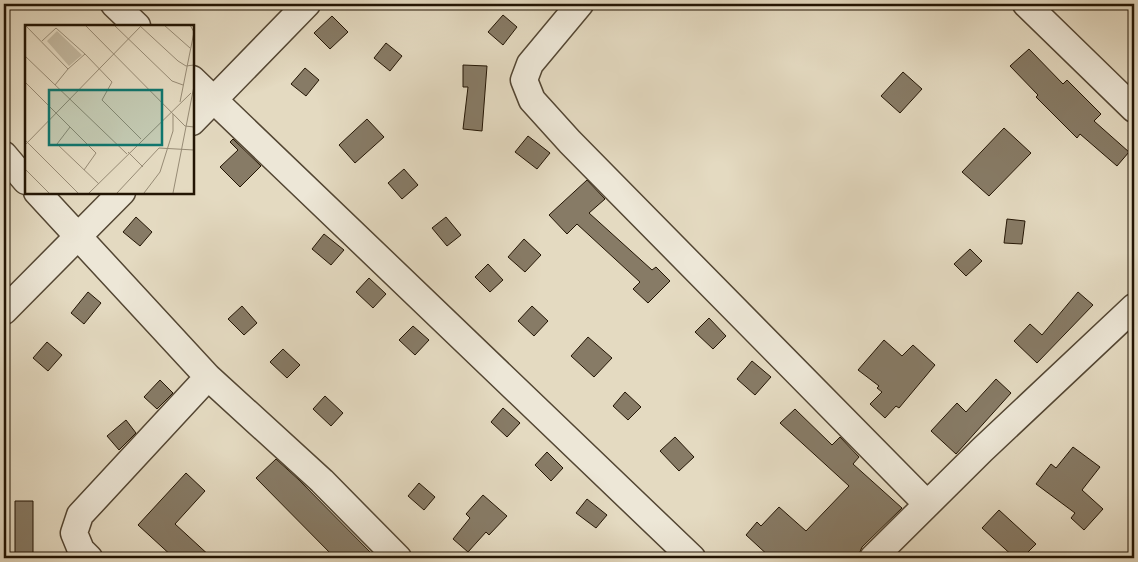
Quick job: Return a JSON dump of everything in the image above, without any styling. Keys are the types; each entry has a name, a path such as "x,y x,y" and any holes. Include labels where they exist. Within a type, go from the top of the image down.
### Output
{"street":[{"path":"114,4 137,25"},
{"path":"194,120 306,4"},
{"path":"580,4 530,64 524,80 532,100 570,142 927,504"},
{"path":"1026,4 1134,109"},
{"path":"194,82 692,558"},
{"path":"4,155 25,180"},
{"path":"39,194 77,238 208,377 322,481 398,558"},
{"path":"4,310 120,194"},
{"path":"873,558 982,450 1134,307"},
{"path":"89,558 82,550 74,533 80,515 208,377"}],"building":[{"path":"503,15 517,27 503,45 488,32"},
{"path":"332,16 348,32 330,49 314,33"},
{"path":"386,43 402,56 390,71 374,58"},
{"path":"1029,49 1063,84 1067,80 1101,114 1094,121 1129,152 1117,166 1080,134 1077,138 1036,97 1038,95 1010,66"},
{"path":"463,65 487,66 482,131 463,129 468,87 463,87"},
{"path":"305,68 319,80 306,96 291,84"},
{"path":"903,72 922,89 900,113 881,96"},
{"path":"367,119 384,137 355,163 339,145"},
{"path":"1004,128 1031,153 989,196 962,172"},
{"path":"528,136 550,153 537,169 515,152"},
{"path":"233,139 261,166 240,187 220,167 238,150 230,142"},
{"path":"404,169 418,185 402,199 388,183"},
{"path":"587,180 605,199 589,213 652,270 656,267 670,281 648,303 633,289 640,282 577,224 567,234 549,215"},
{"path":"136,217 152,232 140,246 123,232"},
{"path":"446,217 461,235 447,246 432,228"},
{"path":"1007,219 1025,221 1022,244 1004,243"},
{"path":"324,234 344,250 331,265 312,249"},
{"path":"524,239 541,255 525,272 508,257"},
{"path":"970,249 982,261 966,276 954,264"},
{"path":"488,264 503,280 490,292 475,277"},
{"path":"369,278 386,294 373,308 356,292"},
{"path":"88,292 101,303 84,324 71,313"},
{"path":"1078,292 1093,305 1037,363 1014,341 1030,324 1042,335"},
{"path":"242,306 257,323 244,335 228,319"},
{"path":"532,306 548,321 534,336 518,321"},
{"path":"709,318 726,336 713,349 695,332"},
{"path":"413,326 429,340 415,355 399,340"},
{"path":"588,337 612,358 594,377 571,356"},
{"path":"884,340 902,356 913,345 935,365 899,408 896,406 885,418 870,404 882,392 877,388 879,386 858,370"},
{"path":"47,342 62,355 48,371 33,358"},
{"path":"283,349 300,365 287,378 270,362"},
{"path":"752,361 771,377 755,395 737,379"},
{"path":"996,379 1011,393 956,454 931,431 957,403 966,412"},
{"path":"160,380 173,393 157,409 144,397"},
{"path":"625,392 641,407 628,420 613,406"},
{"path":"325,396 343,413 331,426 313,409"},
{"path":"503,408 520,423 507,437 491,422"},
{"path":"795,409 832,445 840,437 859,457 853,464 902,508 862,547 858,558 771,558 746,535 757,522 761,526 779,507 806,531 849,486 780,423"},
{"path":"126,420 136,433 119,450 107,436"},
{"path":"675,437 694,457 679,471 660,451"},
{"path":"1073,447 1100,467 1082,490 1103,509 1084,530 1071,518 1075,513 1036,484 1051,464 1056,468"},
{"path":"547,452 563,468 551,481 535,465"},
{"path":"276,459 376,558 335,558 256,478"},
{"path":"186,473 205,491 175,524 212,558 174,558 138,525"},
{"path":"419,483 435,497 424,510 408,496"},
{"path":"483,495 507,516 489,535 486,532 468,552 453,539 470,518 466,514"},
{"path":"587,499 607,515 596,528 576,513"},
{"path":"15,501 33,501 33,558 15,558"},
{"path":"999,510 1036,544 1022,558 1015,558 982,528"}]}
